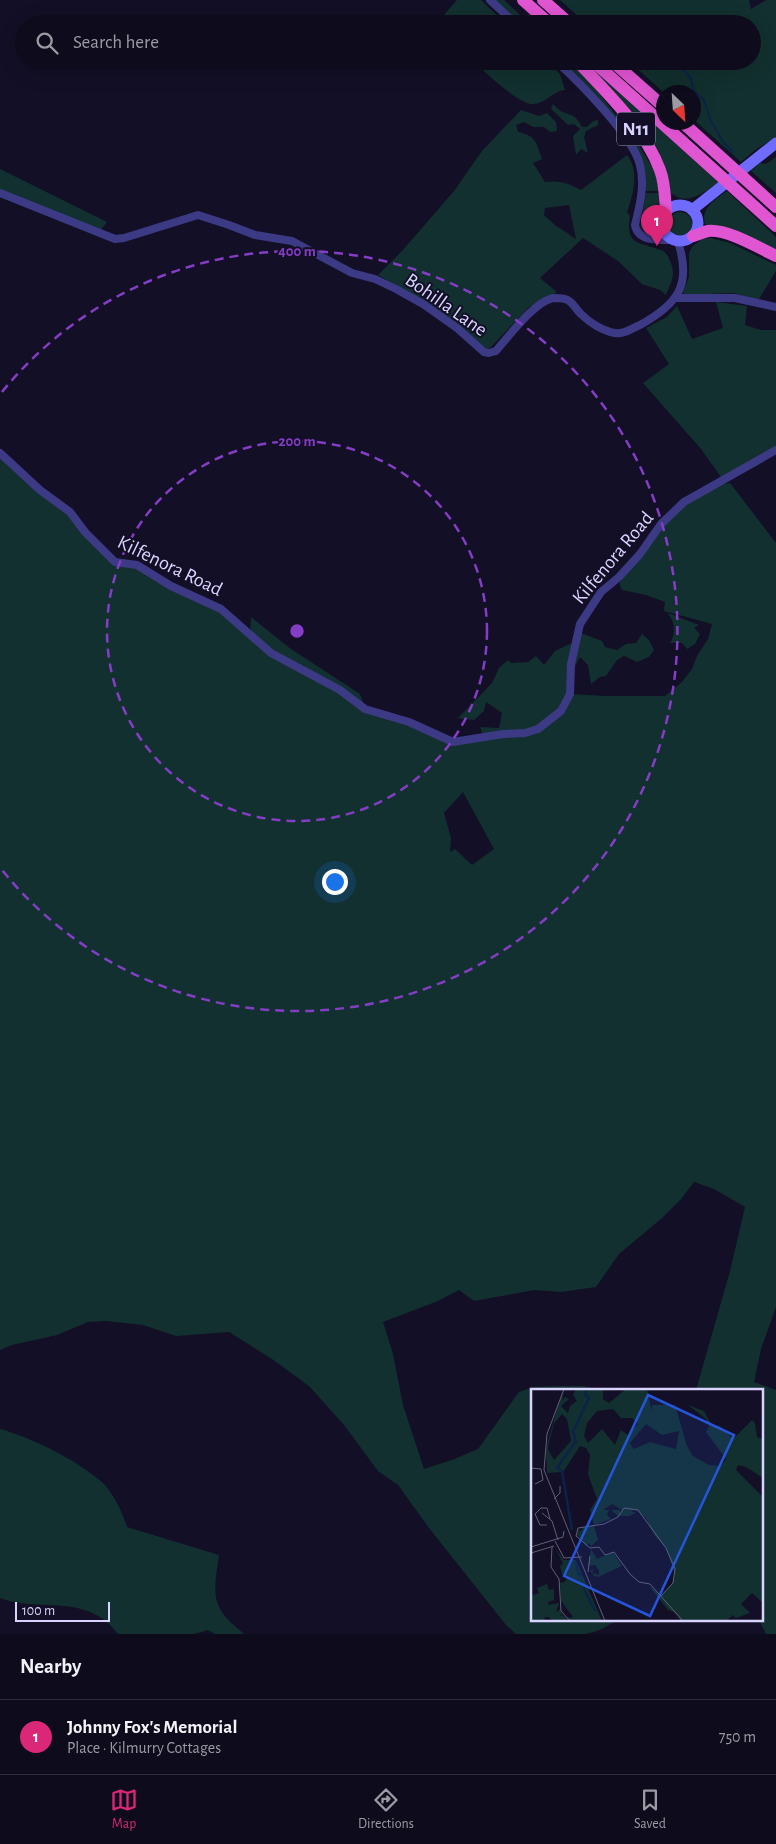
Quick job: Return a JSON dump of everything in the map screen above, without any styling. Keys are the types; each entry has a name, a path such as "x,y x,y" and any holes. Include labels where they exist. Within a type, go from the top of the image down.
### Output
{"highway":[{"path":"518,0 531,15"},
{"path":"523,0 540,15"},
{"path":"543,0 560,15"},
{"name":"N11","path":"585,70 607,93 650,150 660,170 665,189 666,212"},
{"name":"N11","path":"603,70 776,226"},
{"name":"N11","path":"622,70 656,100"},
{"name":"N11","path":"691,130 776,207"},
{"path":"693,236 708,232 720,232 776,256"}],"main road":[{"path":"692,210 707,200 776,143"},
{"path":"679,205 692,210 698,225 693,236 683,241 675,241 665,235 662,221 666,212 672,207 679,205"}],"street":[{"path":"490,0 506,15"},
{"path":"565,70 593,98 618,128 638,157 643,188 635,225 636,231 641,236 652,240 675,241"},
{"name":"Bohilla Lane","path":"0,193 110,238 124,238 198,215 255,235 292,241 352,273 375,279 403,293 457,328 484,352 489,353 496,351 530,313 548,299 560,298 569,300 583,316 596,326 617,334 623,333 650,319 675,298 682,284 684,273 682,256 675,241"},
{"path":"648,238 663,230"},
{"path":"675,298 735,298 776,307"},
{"name":"Kilfenora Road","path":"0,453 40,490 70,512 85,532 115,562 137,565 171,586 216,606 271,653 340,690 365,709 409,722 453,742 503,734 525,733 538,729 561,711 570,694 571,664 580,624 601,592 619,577 640,554 661,524 684,502 776,450"}],"green space":[{"path":"457,0 481,0 497,15 444,15"},
{"path":"495,0 504,0 520,15 511,15"},
{"path":"560,0 749,0 751,9 766,0 776,0 776,137 755,150 741,162 701,126 701,85 656,86 639,70 761,70 761,15 577,15"},
{"path":"483,70 556,70 560,74 565,90 534,104 520,100"},
{"path":"569,70 578,70 594,87 637,142 655,172 659,191 646,191 645,170 640,155"},
{"path":"594,70 656,126 656,130 660,130 718,182 702,194 689,198 683,199 671,193"},
{"path":"553,104 576,118 582,127 587,127 593,121 598,120 598,125 586,131 584,137 588,153 581,149 576,155 573,136 580,129 574,124 568,125 551,109"},
{"path":"521,110 539,116 547,113 556,122 557,131 550,132 544,127 533,127 524,122 516,125 518,132 529,136 537,144 542,159 533,163 545,182 555,181 564,183 581,190 627,155 631,161 634,176 633,191 627,212 630,216 630,233 636,241 664,251 668,256 673,273 666,295 660,290 642,284 618,261 583,238 540,278 557,292 528,308 490,348 486,348 418,297 378,275 402,251 454,191 482,151","holes":["569,205 576,239 544,215 545,208"]},
{"path":"776,157 776,193 751,171 760,163 766,164"},
{"path":"0,169 107,222 101,230 0,196"},
{"path":"727,191 776,237 776,252 705,224 705,213 710,204"},
{"path":"646,193 660,193 655,229 649,233 645,233 640,227"},
{"path":"680,212 689,215 692,224 689,233 680,236 671,233 668,224 671,215"},
{"path":"710,238 730,243 776,265 776,271 758,301 735,293 685,295 683,292 689,277 689,253 692,247 702,239"},
{"path":"716,302 747,306 745,325 761,330 776,330 776,447 721,477 701,449 643,383 669,364 646,328 667,317 677,306 692,339 723,328"},
{"path":"0,453 55,501 111,559 132,564 210,602 250,634 251,617 291,649 360,694 365,709 453,742 525,733 548,722 570,694 665,696 682,682 692,669 697,656 708,639 712,624 664,611 665,602 646,595 622,590 619,583 657,532 681,509 695,498 719,485 730,483 776,543 776,1307 761,1349 754,1382 776,1390 776,1634 766,1634 760,1622 764,1622 764,1389 696,1389 730,1271 745,1207 714,1189 694,1182 681,1199 662,1218 619,1254 596,1287 561,1292 534,1290 474,1301 459,1290 438,1301 383,1322 393,1354 403,1405 424,1469 478,1449 519,1392 533,1387 558,1386 583,1386 597,1389 531,1389 531,1622 614,1622 600,1630 586,1634 516,1634 506,1625 429,1528 398,1485 378,1471 344,1425 309,1386 272,1359 229,1332 176,1336 143,1325 106,1321 88,1322 57,1335 12,1345 0,1350","holes":["463,792 494,849 472,865 455,849 450,852 451,838 444,813"]},
{"path":"668,613 699,625 694,628 700,634 695,644 687,649 682,643 670,643 674,628"},
{"path":"581,633 602,641 605,647 617,650 626,644 636,643 642,634 649,640 654,650 649,657 637,662 624,656 617,660 606,676 600,677 591,684 588,665 580,657 574,668"},
{"path":"574,642 569,690 559,710 548,720 526,732 484,735 480,727 499,728 502,713 486,702 484,711 474,720 458,718 492,683 499,668 508,660 511,663 528,662 536,656 544,665 555,651"},
{"path":"0,1429 54,1451 92,1474 110,1492 127,1527 219,1555 216,1582 217,1601 224,1615 244,1634 215,1634 208,1630 194,1634 118,1634 106,1621 92,1613 77,1608 15,1602 0,1598"}],"waterway":[{"path":"684,70 690,77 694,91 704,100 711,121 723,142 733,152"}],"place":[{"name":"Johnny Fox's Memorial","path":"657,246"}]}
